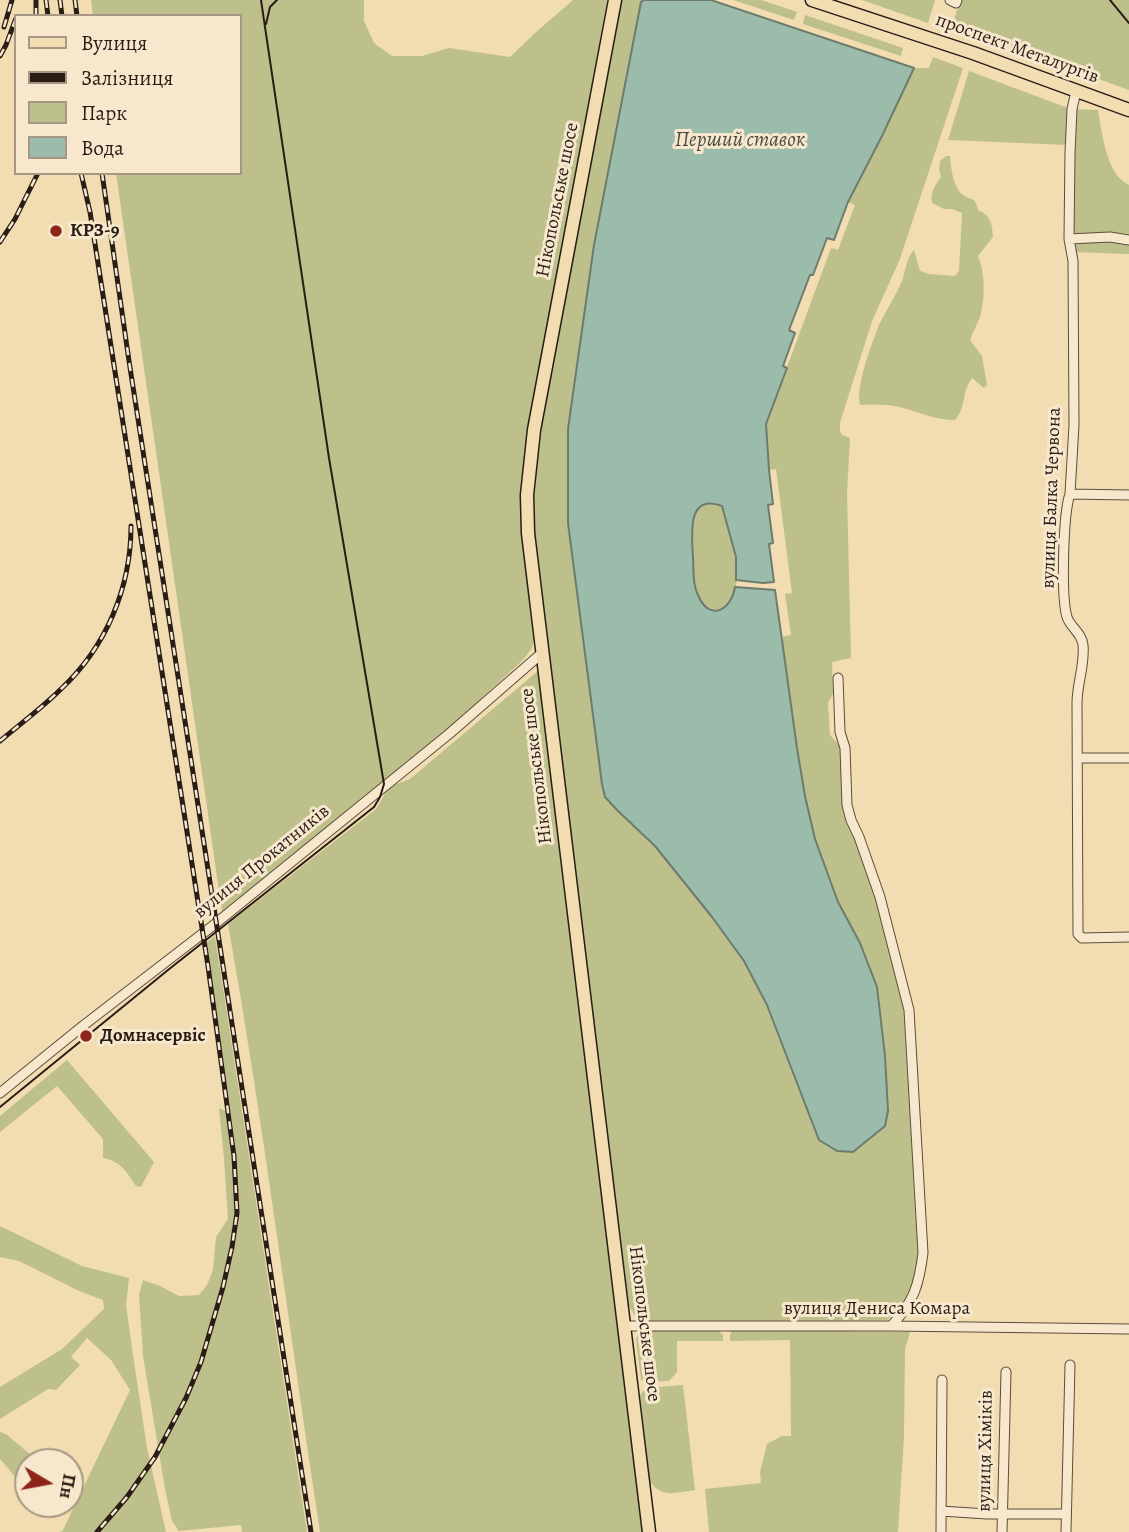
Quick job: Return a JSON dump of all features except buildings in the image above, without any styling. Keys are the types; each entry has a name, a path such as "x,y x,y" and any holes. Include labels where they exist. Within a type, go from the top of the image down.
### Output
{"main road":[{"name":"Нікопольське шосе","path":"615,0 534,430 527,495 528,533 542,653 649,1532"},
{"name":"проспект Металургів","path":"811,0 973,53 1129,110"}],"street":[{"path":"950,0 956,3 957,0"},
{"name":"вулиця Балка Червона","path":"1076,91 1072,109 1069,239 1073,261 1074,425 1070,495 1066,504 1065,602 1068,620 1083,643 1077,696 1078,934 1082,938 1129,937"},
{"path":"1069,239 1110,237 1129,240"},
{"path":"1070,495 1129,495"},
{"name":"вулиця Прокатників","path":"0,1093 449,734 542,653"},
{"path":"838,678 847,805 880,897 909,1010 923,1253 917,1290 904,1314 891,1326"},
{"path":"1077,758 1129,758"},
{"name":"вулиця Дениса Комара","path":"624,1326 1129,1329"},
{"path":"1066,1532 1070,1365"},
{"name":"вулиця Хіміків","path":"1002,1532 1006,1372"},
{"path":"941,1532 942,1380"},
{"path":"941,1511 1066,1514"}],"green space":[{"path":"91,0 364,0 364,21 374,43 392,56 422,56 449,48 510,57 573,0 607,0 530,429 535,636 532,648 523,660 446,731 222,912 116,175 242,175 242,14 93,14"},
{"path":"619,0 644,0 641,2 568,429 568,523 602,784 605,797 655,846 744,961 767,1005 819,1140 837,1151 853,1152 885,1126 888,1111 885,1056 877,987 860,943 838,902 815,839 805,796 781,637 791,635 785,594 792,593 776,469 769,470 766,424 831,248 838,250 855,205 848,202 914,68 929,68 933,57 963,68 900,259 872,321 840,423 842,435 850,438 847,492 851,658 832,662 833,694 828,703 830,735 841,747 844,805 877,898 904,1012 918,1253 910,1290 887,1320 644,1322 635,1316 629,1306 533,531 533,496 540,431"},
{"path":"733,0 761,0 797,12 794,20"},
{"path":"862,0 935,0 928,23"},
{"path":"960,0 1129,0 1129,90 952,26"},
{"path":"805,15 903,48 901,56 803,24"},
{"path":"969,71 1068,108 1067,145 948,140"},
{"path":"1072,109 1098,110 1110,163 1121,180 1129,185 1129,254 1072,252"},
{"path":"950,156 957,187 988,217 993,237 978,256 983,277 983,299 980,316 970,340 982,356 987,385 984,388 972,378 955,420 895,406 860,405 859,397 872,343 900,287 911,253 914,250 920,271 955,276 959,271 962,213 932,203 932,192 941,177 940,161"},
{"path":"712,503 722,506 733,547 737,578 735,592 729,603 715,612 706,608 697,589 692,547 695,514 702,506"},
{"path":"539,670 643,1532 320,1532 265,1152 228,924 376,809 389,787 410,779"},
{"path":"215,936 307,1532 242,1532 241,1525 179,1531 172,1521 165,1489 143,1356 139,1295 143,1280 179,1296 199,1295 213,1270 216,1237 228,1219 219,1108 228,1112 236,1150 207,942"},
{"path":"67,1060 154,1162 141,1187 136,1186 119,1164 103,1158 103,1139 57,1086 0,1132 0,1116"},
{"path":"0,1226 82,1266 129,1278 126,1305 133,1355 147,1448 166,1532 60,1532 69,1518 84,1518 84,1486 130,1390 111,1360 87,1338 71,1357 80,1365 56,1390 48,1389 0,1419 0,1387 62,1349 104,1309 103,1300 19,1261 0,1257"},
{"path":"643,1330 717,1330 723,1335 723,1341 677,1341 677,1372 669,1381 646,1382 641,1380 636,1339"},
{"path":"732,1331 910,1332 905,1349 904,1436 898,1532 709,1532 705,1489 761,1483 760,1472 767,1444 782,1436 791,1436 790,1340 730,1341"},
{"path":"683,1385 695,1490 665,1493 650,1482 640,1395 646,1388"},
{"path":"0,1432 22,1448 14,1448 14,1476 0,1459"}],"water":[{"name":"Перший ставок","path":"711,0 914,68 848,202 834,240 827,238 789,330 795,333 783,366 787,368 766,424 773,504 768,505 773,543 769,544 774,582 736,580 736,557 722,506 702,505 697,511 692,528 695,586 708,609 713,611 724,607 733,595 735,587 775,590 797,748 815,839 838,902 860,943 877,987 888,1111 885,1126 853,1152 837,1151 819,1140 767,1005 744,961 655,846 605,797 602,784 568,523 568,429 594,245 641,2"}],"tram line":[{"path":"0,1107 374,807 384,784 329,458 261,0"},
{"path":"266,24 270,7 277,0"},
{"path":"1110,0 1129,23"}],"railway":[{"path":"4,27 12,0"},
{"path":"36,0 36,14"},
{"path":"46,0 48,14"},
{"path":"60,0 62,14"},
{"path":"75,0 77,14"},
{"path":"0,56 14,23"},
{"path":"0,242 37,175"},
{"path":"81,175 90,212 208,966 234,1156 237,1213 223,1287 201,1362 186,1398 155,1457 127,1497 97,1532"},
{"path":"102,175 311,1532"},
{"path":"0,741 61,689 91,655 121,594 130,549 131,526"}],"place":[{"name":"КРЗ-9","path":"56,231"},
{"name":"Домнасервіс","path":"86,1036"}]}
